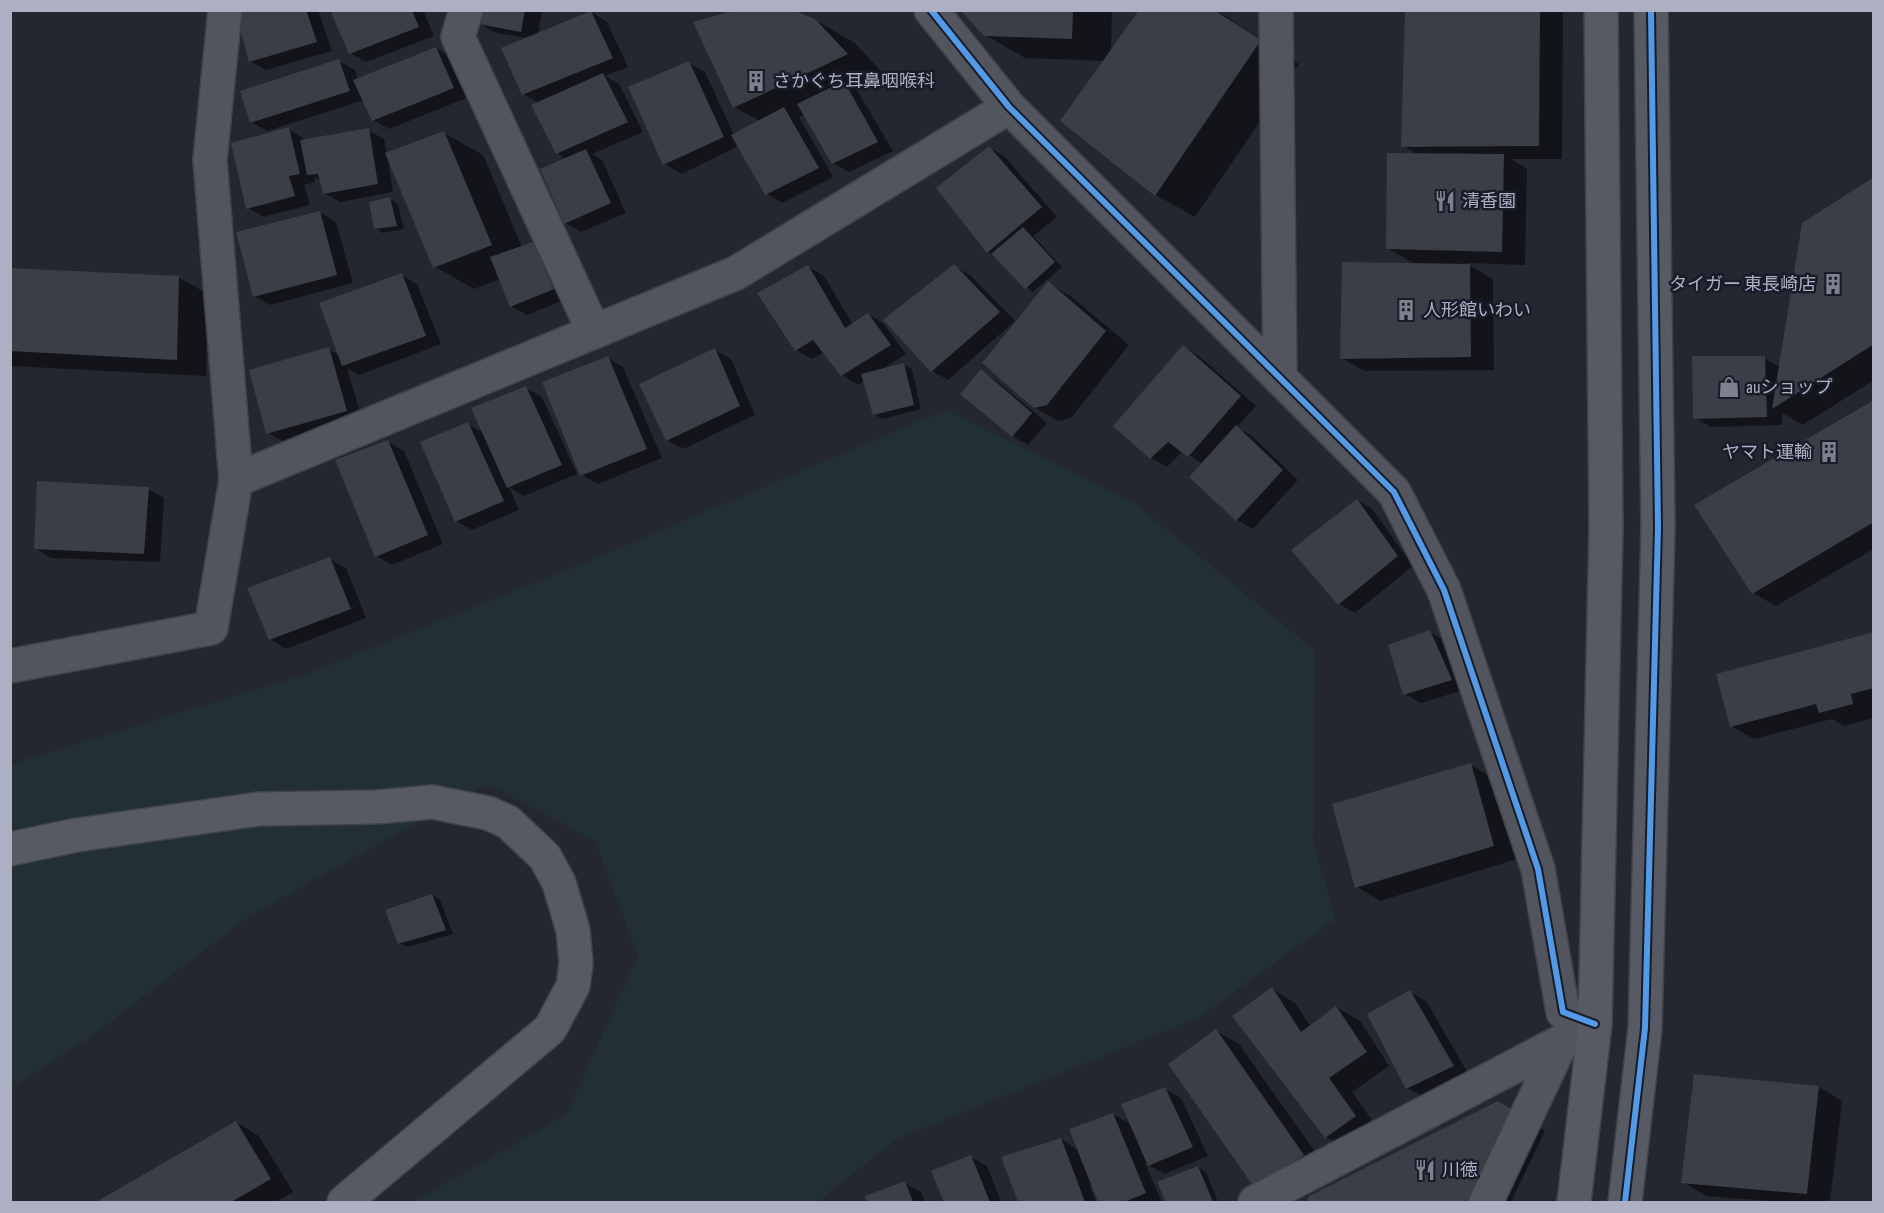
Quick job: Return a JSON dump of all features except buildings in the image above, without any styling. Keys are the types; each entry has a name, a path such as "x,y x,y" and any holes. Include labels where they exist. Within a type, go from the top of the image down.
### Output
{"street":[{"path":"10,666 211,628 236,480 210,160 225,10"},
{"path":"466,10 458,37 594,332"},
{"path":"931,10 1009,106 1394,492 1444,590 1539,869 1563,1012 1594,1024"},
{"path":"1276,10 1280,378"},
{"path":"1574,1203 1594,1024 1606,528 1600,10"},
{"path":"1625,1203 1645,1028 1658,528 1651,10"},
{"path":"236,480 736,273 1009,106"},
{"path":"10,849 77,835 259,809 376,807 432,802 488,813 508,822 545,857 559,883 573,930 576,963 573,986 550,1029 344,1203"},
{"path":"1255,1203 1594,1024"},
{"path":"1486,1203 1562,1041"}],"shaded area":[{"path":"946,410 1137,505 1315,651 1313,839 1335,919 1200,1017 897,1139 817,1202 413,1202 566,1115 638,956 595,841 487,784 248,917 89,1038 11,1088 11,764 310,673 565,571"}],"cycle path":[{"path":"931,10 1009,107 1394,492 1444,590 1538,869 1563,1012 1595,1024"},
{"path":"1625,1202 1645,1028 1658,528 1651,10"}],"place":[{"name":"さかぐち耳鼻咽喉科","path":"756,81"},
{"name":"清香園","path":"1445,201"},
{"name":"タイガー 東長崎店","path":"1833,284"},
{"name":"人形館いわい","path":"1406,310"},
{"name":"auショップ","path":"1729,387"},
{"name":"ヤマト運輸","path":"1829,452"},
{"name":"川徳","path":"1425,1170"}]}
